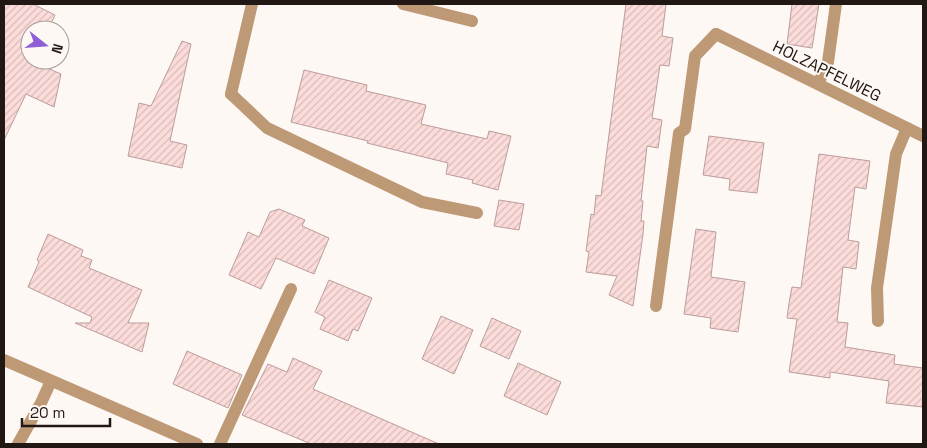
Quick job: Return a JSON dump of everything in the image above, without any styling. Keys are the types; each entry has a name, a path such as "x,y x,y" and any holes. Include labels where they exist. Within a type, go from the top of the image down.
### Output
{"street":[{"path":"252,4 230,94 267,128 422,202 477,213"},
{"path":"403,4 472,21"},
{"path":"818,84 828,62 836,4"},
{"name":"HOLZAPFELWEG","path":"656,306 679,132 685,129 695,56 716,34 923,136"},
{"path":"878,320 877,288 896,154 907,128"},
{"path":"220,444 291,290"},
{"path":"4,360 197,444"},
{"path":"18,444 51,381"}],"building":[{"path":"4,4 33,4 55,15 53,20 20,20 20,70 52,70 61,74 54,107 26,94 4,140"},
{"path":"626,4 666,4 662,36 673,38 669,66 660,65 652,118 662,120 658,148 647,146 641,201 643,201 641,221 644,221 643,234 633,306 609,295 617,276 586,272 589,252 586,251 591,214 594,215 596,195 601,196"},
{"path":"792,4 819,4 812,48 787,44"},
{"path":"182,41 191,44 170,141 187,145 182,168 128,156 139,103 151,106"},
{"path":"304,70 367,85 366,91 426,105 421,124 487,139 489,131 511,136 498,190 472,183 473,180 446,174 448,163 291,122"},
{"path":"709,136 764,143 757,193 729,190 730,179 703,175"},
{"path":"819,154 870,161 866,189 855,187 848,240 859,242 856,269 843,267 837,322 848,323 845,347 895,355 894,364 923,368 923,407 886,403 889,381 830,372 830,378 789,372 797,319 787,318 789,303 792,287 801,288"},
{"path":"499,200 524,204 519,230 494,226"},
{"path":"279,209 305,220 302,226 329,238 314,274 276,258 261,289 229,275 248,232 259,237 270,212"},
{"path":"696,229 716,232 711,277 745,282 738,332 710,328 711,318 684,314"},
{"path":"48,234 83,250 81,256 92,260 89,268 142,290 128,323 149,323 142,352 75,323 90,323 92,317 28,287"},
{"path":"329,280 372,298 358,331 353,329 348,341 320,329 325,317 315,312"},
{"path":"441,316 473,330 454,374 422,359"},
{"path":"492,318 521,331 509,359 480,346"},
{"path":"187,351 242,375 228,408 173,384"},
{"path":"293,358 322,371 313,389 439,444 311,444 242,415 268,364 287,372"},
{"path":"518,363 561,382 547,415 504,396"}]}
